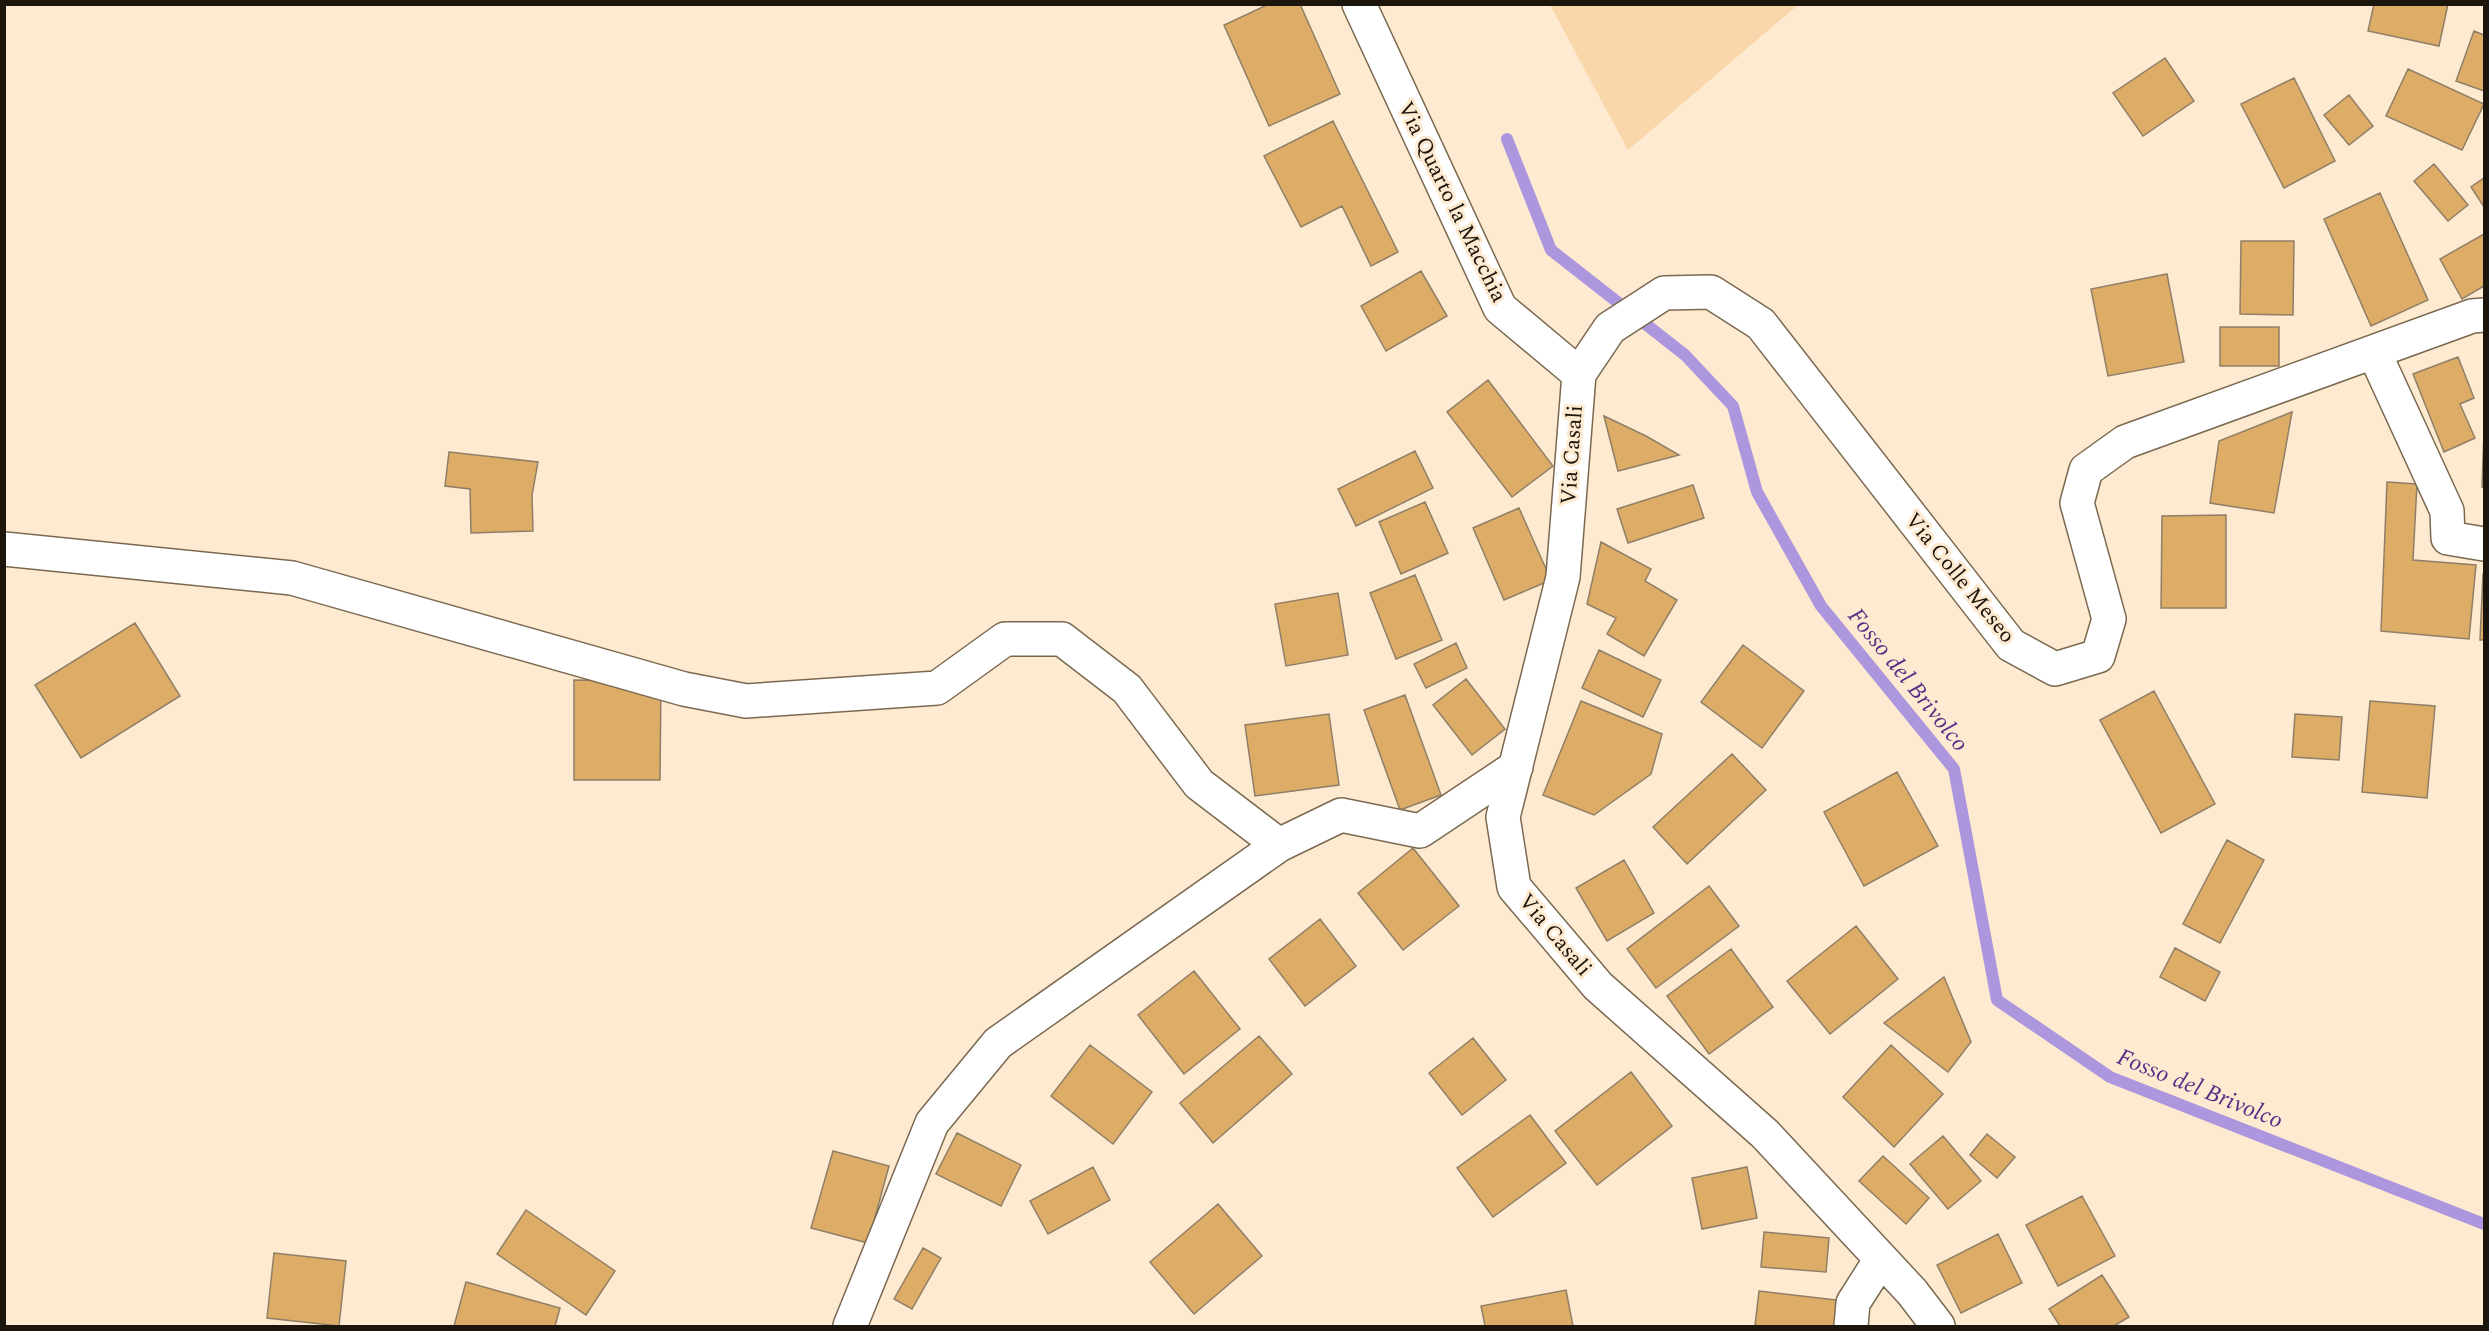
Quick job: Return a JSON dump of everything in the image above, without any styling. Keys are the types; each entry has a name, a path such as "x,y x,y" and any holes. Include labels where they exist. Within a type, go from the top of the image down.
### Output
{"street":[{"name":"Via Quarto la Macchia","path":"1359,4 1500,308 1579,374"},
{"name":"Via Colle Meseo","path":"1579,374 1610,328 1664,293 1711,292 1761,324 2011,645 2055,669 2098,656 2109,619 2077,503 2086,470 2124,442 2472,316 2484,315"},
{"path":"2374,352 2447,510 2448,538 2484,544"},
{"name":"Via Casali","path":"1579,374 1563,577 1503,816 1514,887 1598,986 1765,1134 1912,1292 1938,1326"},
{"path":"4,549 292,578 684,689 746,701 937,688 1005,639 1062,639 1127,689 1199,784 1279,845"},
{"path":"850,1326 932,1123 998,1043 1279,845 1341,815 1420,831 1516,767"},
{"path":"1851,1326 1853,1303 1881,1259"}],"shaded area":[{"path":"1550,5 1798,5 1628,150"}],"building":[{"path":"1269,4 1300,4 1340,94 1269,126 1224,25"},
{"path":"2374,4 2448,4 2439,46 2368,31"},
{"path":"2474,31 2484,35 2484,91 2456,81"},
{"path":"2165,58 2194,101 2143,136 2113,93"},
{"path":"2408,69 2484,104 2462,150 2386,116"},
{"path":"2294,78 2335,161 2284,188 2241,104"},
{"path":"2349,95 2373,126 2349,145 2324,115"},
{"path":"1333,121 1398,252 1371,266 1342,206 1301,227 1264,156"},
{"path":"2434,164 2468,205 2448,221 2414,181"},
{"path":"2484,178 2484,207 2471,187"},
{"path":"2380,193 2428,300 2371,326 2324,219"},
{"path":"2484,234 2484,286 2462,299 2440,259"},
{"path":"2241,241 2294,241 2293,315 2240,314"},
{"path":"1421,271 1447,316 1386,351 1361,306"},
{"path":"2167,274 2184,362 2108,376 2091,289"},
{"path":"2220,327 2279,327 2279,366 2220,366"},
{"path":"2458,357 2474,398 2460,404 2475,438 2444,452 2413,374"},
{"path":"1488,380 1553,466 1512,497 1447,412"},
{"path":"2292,412 2274,513 2210,503 2219,441"},
{"path":"1604,416 1646,436 1679,455 1618,471"},
{"path":"2484,432 2484,487 2482,487"},
{"path":"1415,451 1433,488 1356,526 1338,489"},
{"path":"449,452 538,462 532,495 533,531 471,533 470,489 445,486"},
{"path":"2387,482 2417,484 2413,560 2476,565 2469,639 2381,631"},
{"path":"1693,485 1704,518 1628,543 1617,509"},
{"path":"1425,502 1448,553 1401,574 1379,522"},
{"path":"1519,508 1551,580 1504,600 1473,528"},
{"path":"2226,515 2226,608 2161,608 2162,516"},
{"path":"1601,542 1651,569 1645,581 1677,600 1644,656 1607,634 1616,618 1587,604"},
{"path":"2483,574 2484,640 2480,640"},
{"path":"1415,575 1442,640 1396,659 1370,593"},
{"path":"1338,593 1348,655 1286,666 1275,604"},
{"path":"135,623 180,696 81,758 35,685"},
{"path":"1456,643 1467,668 1426,688 1414,664"},
{"path":"1743,645 1804,691 1762,748 1701,702"},
{"path":"1599,650 1661,680 1643,717 1582,688"},
{"path":"1466,679 1505,729 1472,755 1433,705"},
{"path":"574,680 661,681 660,780 574,780"},
{"path":"2154,691 2215,804 2161,833 2100,720"},
{"path":"1405,695 1441,795 1400,810 1364,710"},
{"path":"1581,701 1662,734 1651,774 1594,815 1543,795"},
{"path":"2370,701 2435,706 2427,798 2362,792"},
{"path":"1329,714 1339,785 1255,796 1245,725"},
{"path":"2295,714 2342,717 2339,760 2292,757"},
{"path":"1732,754 1766,790 1687,864 1653,827"},
{"path":"1897,772 1938,846 1864,886 1824,812"},
{"path":"2227,840 2264,860 2220,943 2183,924"},
{"path":"1413,848 1459,906 1403,950 1358,893"},
{"path":"1624,860 1654,913 1607,941 1576,888"},
{"path":"1709,886 1739,926 1656,988 1627,949"},
{"path":"1320,919 1356,966 1305,1006 1269,959"},
{"path":"1856,926 1898,979 1830,1034 1787,981"},
{"path":"2175,948 2220,972 2205,1001 2160,977"},
{"path":"1731,949 1773,1007 1709,1054 1667,996"},
{"path":"1194,971 1240,1029 1184,1074 1138,1015"},
{"path":"1944,977 1971,1042 1948,1072 1884,1023"},
{"path":"1259,1036 1292,1074 1213,1143 1180,1103"},
{"path":"1473,1038 1506,1080 1462,1115 1429,1073"},
{"path":"1090,1045 1152,1092 1113,1144 1051,1096"},
{"path":"1891,1045 1943,1094 1894,1147 1843,1097"},
{"path":"1631,1072 1672,1126 1597,1185 1555,1131"},
{"path":"1530,1115 1566,1163 1493,1217 1457,1168"},
{"path":"957,1133 1021,1165 1001,1206 936,1174"},
{"path":"1987,1134 2015,1157 1997,1178 1970,1155"},
{"path":"1943,1136 1981,1181 1948,1209 1910,1164"},
{"path":"833,1151 889,1166 868,1243 811,1228"},
{"path":"1883,1156 1929,1198 1906,1224 1859,1181"},
{"path":"1093,1167 1110,1200 1048,1234 1030,1201"},
{"path":"1747,1167 1757,1218 1702,1229 1692,1178"},
{"path":"2082,1196 2115,1256 2058,1286 2026,1225"},
{"path":"1218,1204 1262,1256 1194,1314 1150,1262"},
{"path":"526,1210 615,1271 586,1315 497,1254"},
{"path":"1764,1232 1829,1238 1826,1272 1761,1267"},
{"path":"1998,1234 2022,1283 1961,1313 1937,1265"},
{"path":"923,1248 941,1258 912,1309 894,1299"},
{"path":"274,1253 346,1261 339,1326 267,1318"},
{"path":"2102,1275 2129,1317 2114,1326 2060,1326 2049,1309"},
{"path":"466,1282 560,1308 555,1326 454,1326"},
{"path":"1566,1290 1573,1326 1485,1326 1481,1306"},
{"path":"1759,1291 1844,1301 1841,1326 1755,1326"}],"waterway":[{"name":"Fosso del Brivolco","path":"1507,139 1551,250 1685,355 1733,406 1757,492 1821,606 1954,769 1997,1000 2110,1077 2484,1224"}]}
